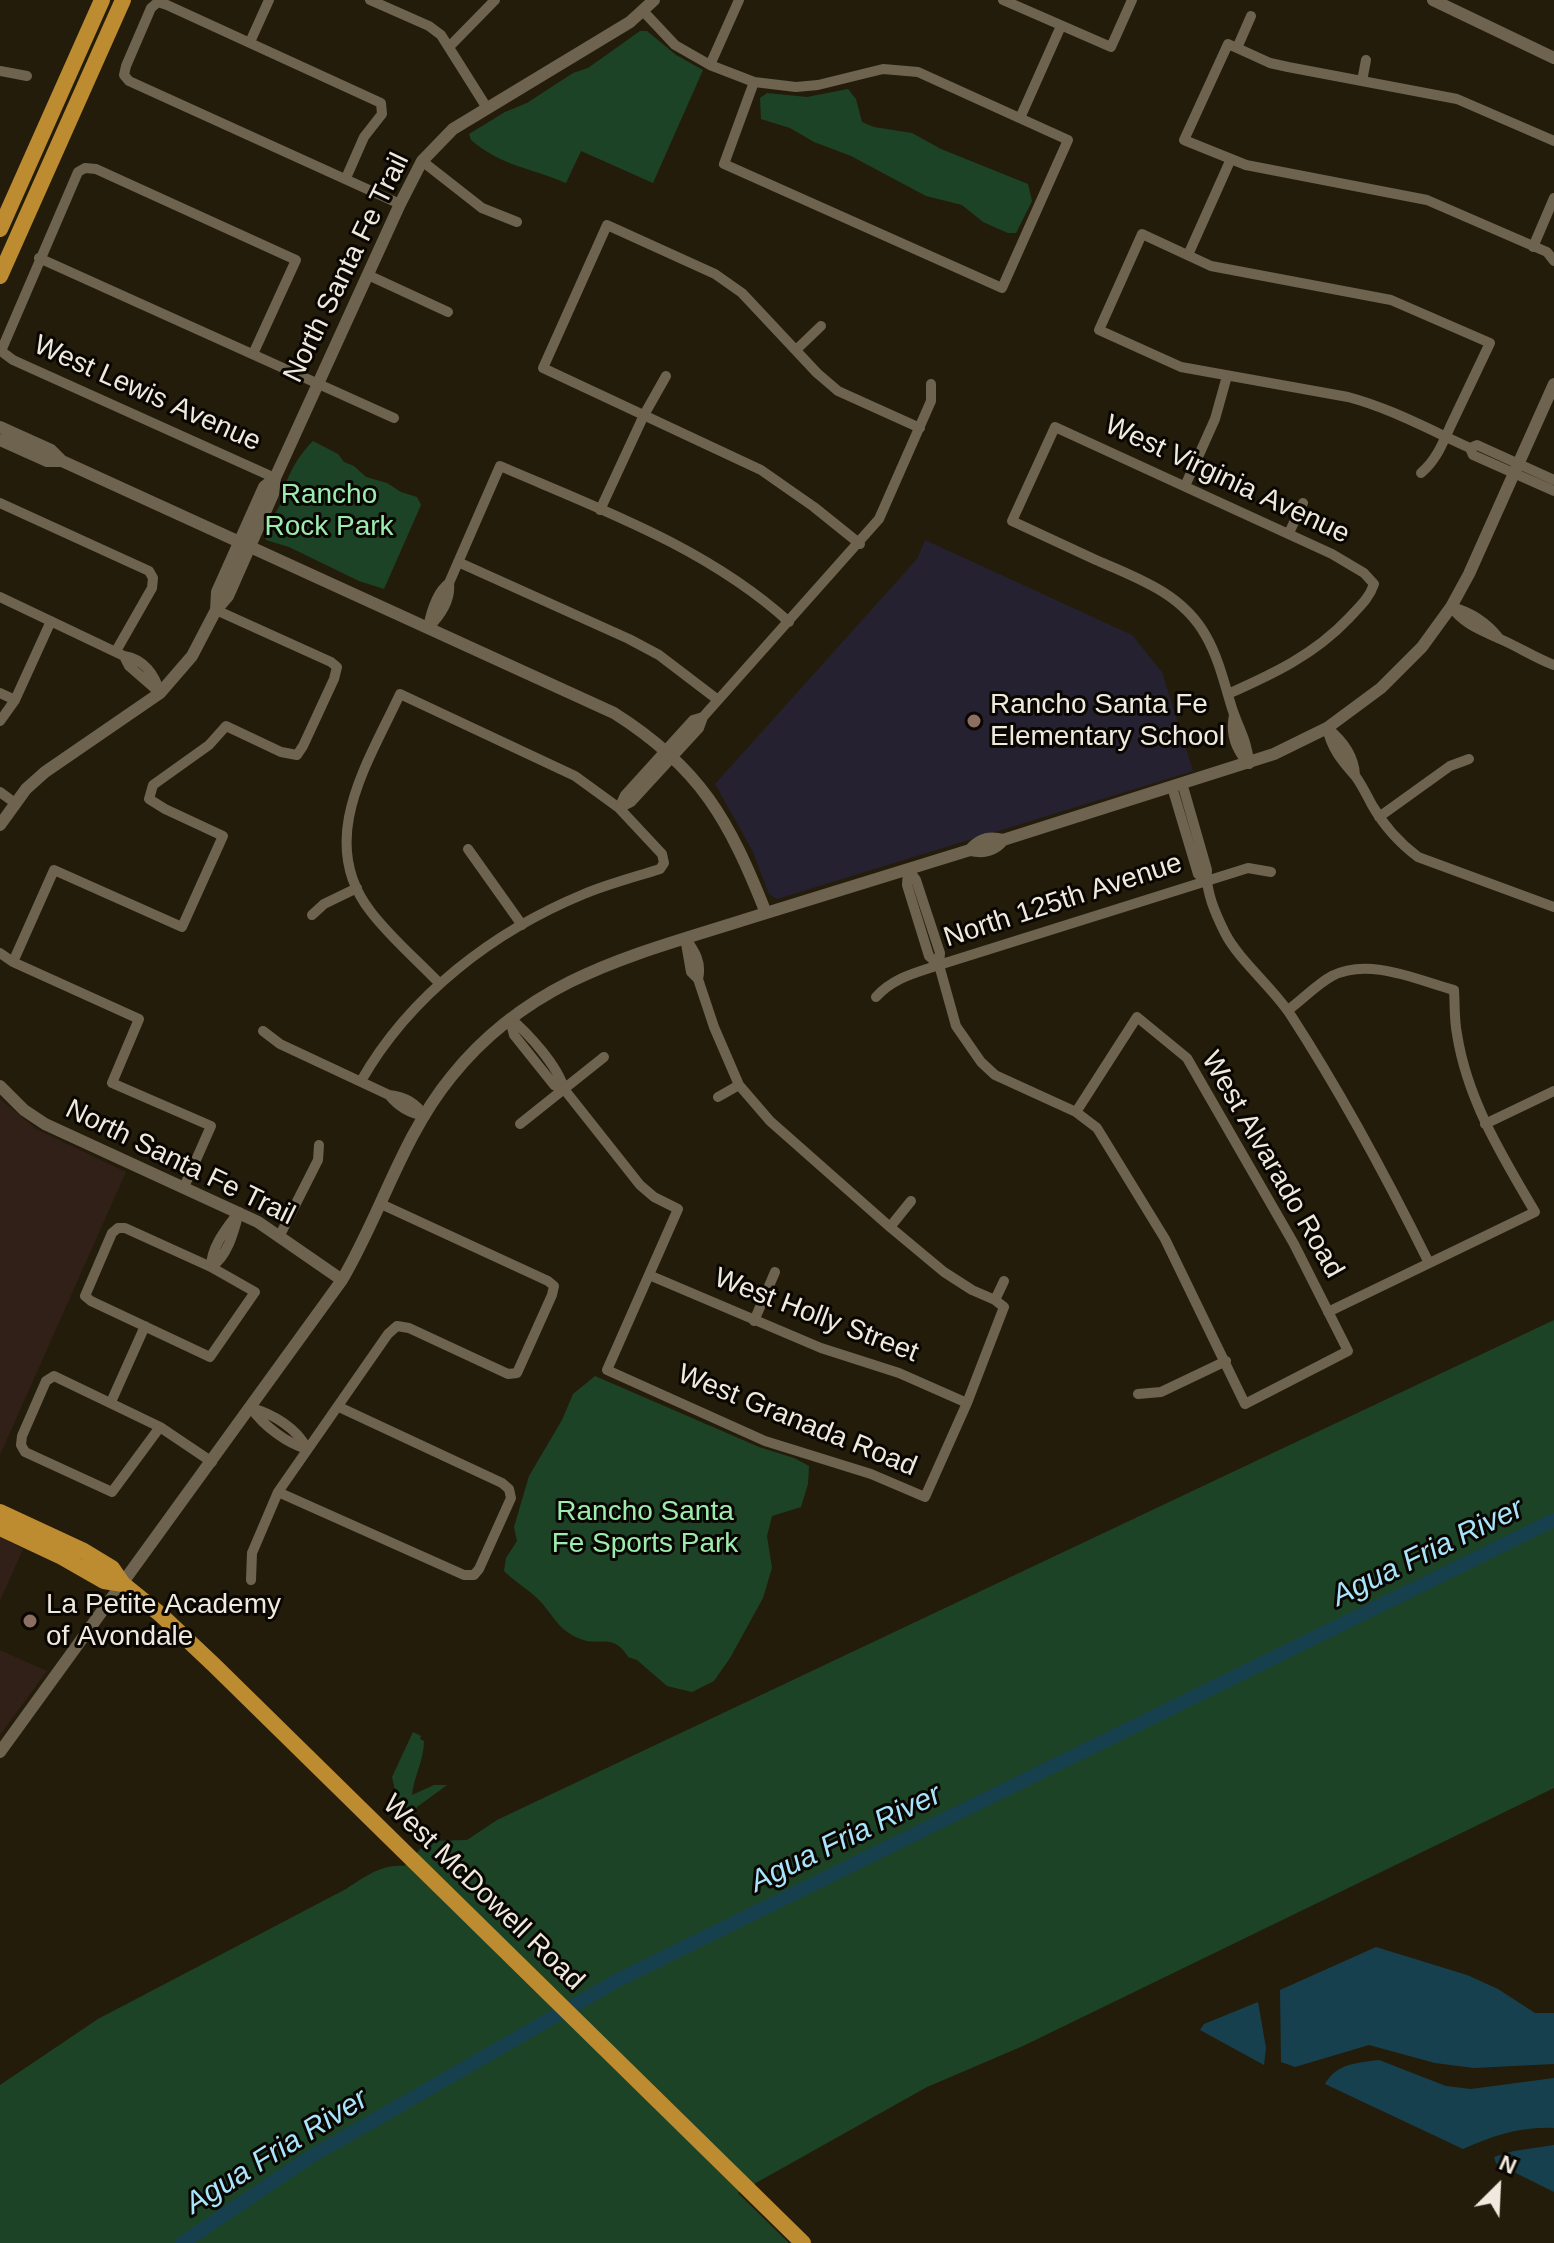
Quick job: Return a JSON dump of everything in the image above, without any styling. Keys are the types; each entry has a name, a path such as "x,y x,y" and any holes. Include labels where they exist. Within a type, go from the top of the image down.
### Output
{"main road":[{"path":"0,229 102,0"},
{"path":"0,276 123,0"},
{"name":"West McDowell Road","path":"0,1512 112,1568 123,1584 182,1635 803,2243"},
{"name":"West McDowell Road","path":"0,1528 104,1581 123,1584"}],"street":[{"path":"250,42 269,0"},
{"path":"450,46 495,0"},
{"name":"North Santa Fe Trail","path":"0,825 15,803 45,772 160,693 192,656 216,610 228,596 264,487 275,478 422,161 453,129 575,57 644,12 654,0"},
{"path":"710,65 739,0"},
{"path":"1003,0 1111,47 1132,0"},
{"path":"1433,0 1554,58"},
{"path":"346,178 364,137 382,114 381,103 158,2 151,8 126,66 124,75 129,81 400,204"},
{"path":"378,2 429,26 450,46 487,108"},
{"path":"644,12 675,45 710,65 754,82 796,87 898,69 918,72 1068,140 1002,288 724,164 754,82"},
{"path":"1237,48 1251,16"},
{"path":"1020,118 1061,26"},
{"path":"1552,255 1427,200 1230,161 1184,140 1228,44 1270,63 1457,99 1554,141"},
{"path":"1362,81 1366,60"},
{"path":"0,71 27,76"},
{"path":"422,161 482,208 517,222"},
{"path":"1188,255 1230,161"},
{"path":"1,351 78,172 85,168 96,169 296,260 253,354"},
{"path":"1533,247 1554,198"},
{"path":"860,544 761,470 543,368 607,225 715,274 742,293 817,373 838,391 920,428"},
{"path":"1421,473 1434,461 1446,437 1490,343 1391,300 1211,266 1142,234 1099,330 1181,367 1360,400 1446,437 1470,448 1477,445 1554,491"},
{"path":"39,258 394,418"},
{"path":"368,275 448,312"},
{"path":"797,349 821,326"},
{"name":"West Lewis Avenue","path":"1,351 13,360 275,478"},
{"path":"600,510 644,415 666,376"},
{"path":"1185,486 1215,419 1227,376"},
{"path":"619,808 625,795 669,753 693,720 703,717 860,544 879,519 931,401 931,384"},
{"path":"0,1752 342,1280 425,1116 464,1062 510,1018 585,973 685,938 970,850 976,842 984,839 992,837 1003,840 1249,764 1290,748 1327,728 1401,670 1451,607 1554,384"},
{"path":"0,427 51,450 62,461 592,701 633,725 669,753 710,799 732,832 766,913"},
{"name":"West Virginia Avenue","path":"1055,427 1185,486 1289,533 1354,567 1374,584 1370,596 1305,657 1228,694 1206,634 1174,599 1145,582 1012,521 1055,427"},
{"path":"0,440 47,461 62,461"},
{"path":"428,628 430,615 442,589 449,583 500,466 674,544 717,569 789,622"},
{"path":"1516,468 1554,480"},
{"path":"0,503 149,571 153,578 152,588 120,654"},
{"path":"1289,533 1303,503"},
{"path":"458,562 639,644 685,673 718,700"},
{"path":"0,597 120,654 135,658 155,676 160,693"},
{"path":"1451,607 1469,613 1490,627 1499,638 1554,665"},
{"path":"13,962 54,870 182,927 223,836 149,799 153,785 209,745 226,726 281,752 297,755 337,667 216,610"},
{"path":"0,721 15,700 51,621"},
{"path":"0,693 15,700"},
{"path":"361,1081 396,1030 440,984 482,950 522,925 588,892 660,869 664,863 662,854 619,808 562,768 400,694 355,791 347,817 345,841 357,888 372,914 440,984"},
{"path":"1228,694 1245,738 1249,764"},
{"path":"1327,728 1339,737 1354,763 1355,775 1397,841 1418,857 1554,907"},
{"path":"1379,817 1450,766 1469,759"},
{"path":"1177,785 1226,936 1288,1010 1353,1116 1429,1263"},
{"path":"0,792 15,803"},
{"path":"468,849 522,925"},
{"name":"North 125th Avenue","path":"876,997 886,985 901,977 1206,880 1248,868 1271,872"},
{"path":"908,869 918,884 940,953 939,965 956,1026 981,1062 995,1075 1076,1112 1097,1128 1165,1239 1226,1361 1161,1392 1138,1394"},
{"path":"312,915 324,904 357,888"},
{"path":"685,938 695,951 701,969 698,979 739,1085 770,1121 944,1272 1004,1307 967,1403"},
{"path":"0,953 13,962 139,1019 112,1083 211,1126 184,1187"},
{"path":"0,963 13,962"},
{"path":"1288,1010 1332,976 1354,969 1383,970 1454,990 1456,1033 1467,1076 1485,1124 1535,1212 1328,1312"},
{"name":"West Alvarado Road","path":"1076,1112 1137,1017 1187,1058 1268,1196 1348,1351 1245,1404 1226,1361"},
{"path":"510,1018 523,1029 561,1078 564,1089 640,1185 654,1197 678,1209 649,1275"},
{"path":"263,1031 280,1044 389,1095 403,1097 417,1105 425,1116"},
{"path":"520,1124 604,1057"},
{"path":"718,1097 739,1085"},
{"name":"North Santa Fe Trail","path":"0,1086 24,1110 45,1124 239,1212 280,1235 342,1280"},
{"path":"1485,1124 1554,1091"},
{"path":"280,1235 318,1160 319,1145"},
{"path":"890,1227 911,1201"},
{"path":"251,1580 252,1553 278,1492 388,1334 397,1326 409,1328 508,1374 517,1373 554,1286 381,1204"},
{"path":"211,1267 211,1257 225,1229 239,1212"},
{"path":"118,1228 125,1228 211,1267 255,1292 210,1357 85,1296 112,1233 118,1228"},
{"path":"754,1321 775,1272"},
{"name":"West Holly Street","path":"649,1275 821,1348 899,1373 967,1403"},
{"name":"West Granada Road","path":"649,1275 607,1370 765,1441 871,1474 925,1497 967,1403"},
{"path":"995,1300 1004,1281"},
{"path":"111,1402 145,1326"},
{"path":"160,1427 112,1492 25,1452 21,1445 46,1381 54,1376 160,1427 212,1462"},
{"path":"278,1492 464,1575 474,1575 511,1498 509,1489 339,1407"},
{"path":"251,1408 269,1413 302,1438 307,1449"}],"shaded area":[{"name":"Rancho Santa Fe Elementary School","path":"925,540 1132,635 1162,672 1193,771 777,899 769,894 752,850 715,784 917,559"},
{"path":"0,1099 36,1129 126,1172 0,1455"},
{"path":"0,1537 23,1549 0,1601"},
{"path":"0,1650 47,1671 0,1735"}],"green space":[{"path":"640,31 647,31 676,55 703,70 653,183 581,151 566,183 505,161 471,140 469,134 505,112 527,103 573,73 588,68"},
{"path":"848,89 856,99 862,122 912,133 941,149 1028,184 1032,201 1016,233 1008,233 983,222 962,205 926,196 790,128 761,119 760,98 767,93 807,97"},
{"name":"Rancho Rock Park","path":"313,441 338,454 366,477 417,497 421,505 384,589 266,540 267,526 279,507 291,471"},
{"path":"1554,1320 1554,1788 1023,2046 927,2087 738,2193 789,2243 0,2243 0,2085 98,2019 374,1872 404,1866 428,1841 467,1840 497,1820"},
{"name":"Rancho Santa Fe Sports Park","path":"595,1376 809,1466 808,1484 801,1507 772,1516 767,1536 772,1568 763,1598 714,1681 692,1692 667,1686 637,1660 628,1657 617,1644 585,1641 571,1634 560,1626 538,1599 504,1571 506,1558 517,1541 514,1527 529,1476 562,1420 573,1394"},
{"path":"413,1732 424,1741 412,1795 434,1785 447,1785 417,1807 414,1819 400,1817 387,1803 396,1794 392,1777"}],"water":[{"path":"1376,1947 1467,1975 1498,1989 1535,2013 1554,2013 1554,2064 1474,2068 1435,2063 1369,2045 1295,2067 1281,2062 1280,1990"},
{"path":"1258,2002 1266,2048 1264,2065 1200,2030 1204,2024"},
{"path":"1379,2060 1446,2086 1471,2089 1554,2078 1554,2128 1507,2133 1463,2149 1325,2084 1342,2068"},
{"path":"1554,2145 1554,2192 1496,2163 1494,2157 1514,2151"}],"waterway":[{"name":"Agua Fria River","path":"182,2243 310,2157 618,1980 1554,1520"}],"place":[{"name":"Rancho Santa Fe Elementary School","path":"974,721"},
{"name":"La Petite Academy of Avondale","path":"30,1621"}]}
